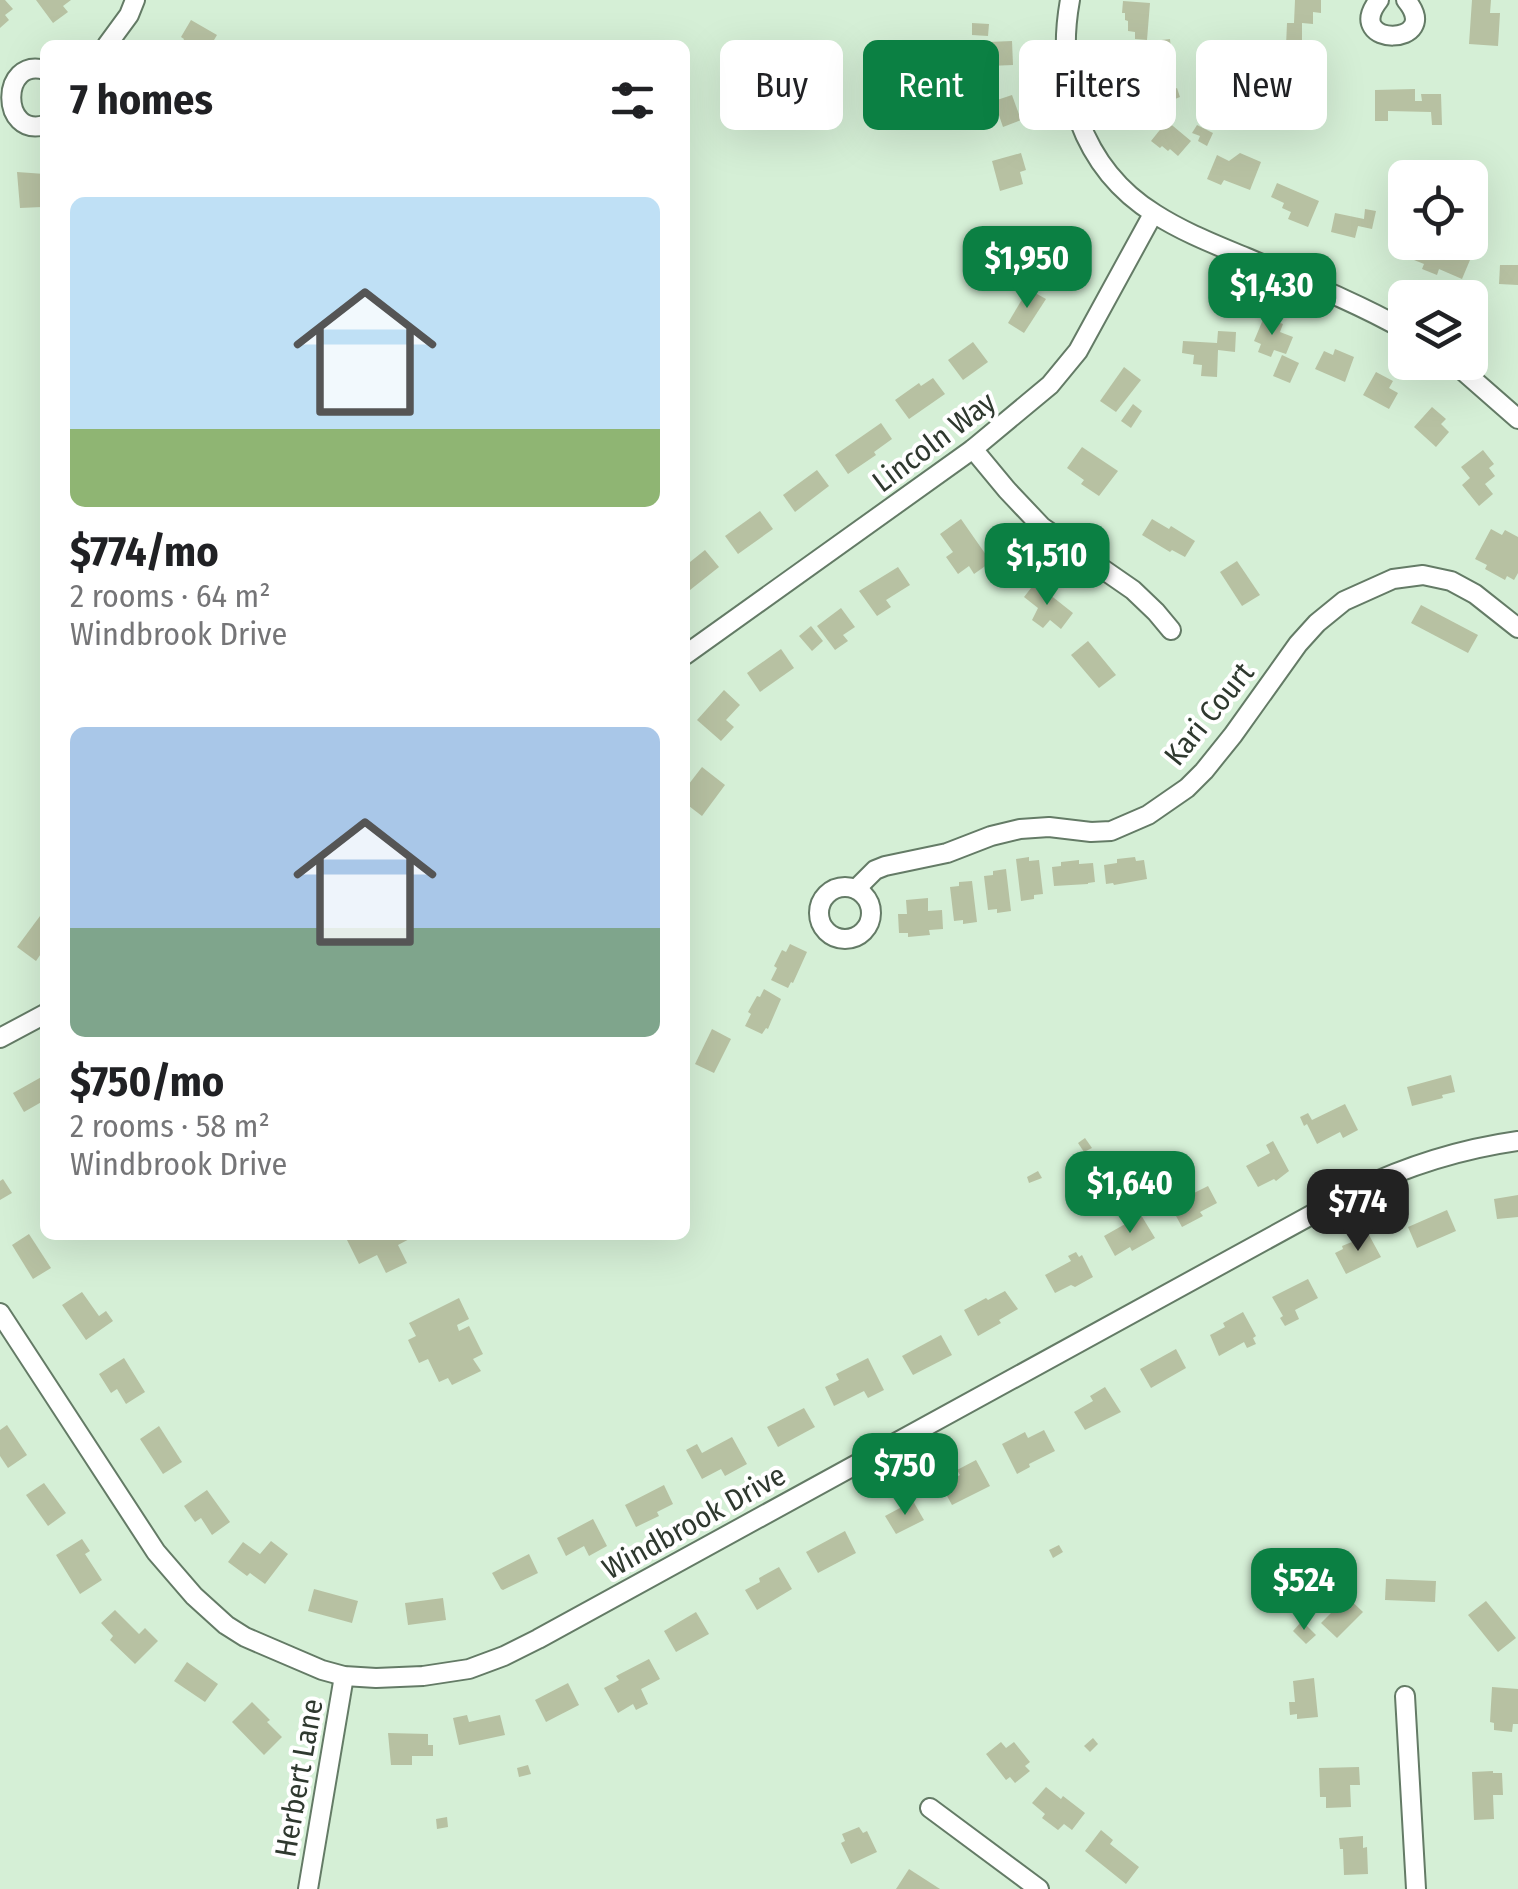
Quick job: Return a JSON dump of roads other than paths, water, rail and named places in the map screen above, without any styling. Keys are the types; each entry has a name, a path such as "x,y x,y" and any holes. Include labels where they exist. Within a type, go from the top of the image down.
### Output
{"street":[{"path":"110,40 135,0"},
{"path":"1070,0 1064,56 1076,114 1106,169 1133,198 1193,235 1322,289 1388,322"},
{"path":"1380,0 1373,8 1372,21 1379,32 1391,37 1405,34 1413,22 1412,8 1406,0"},
{"path":"40,69 20,71 7,84 5,94 5,103 14,119 31,127 40,126"},
{"name":"Lincoln Way","path":"690,651 973,449 1024,408 1066,368 1154,214"},
{"path":"1473,380 1518,420"},
{"path":"973,449 1029,515 1133,590 1171,630"},
{"name":"Kari Court","path":"856,889 875,870 947,853 1005,832 1034,827 1112,831 1148,816 1187,788 1216,757 1316,622 1336,606 1369,589 1408,576 1442,577 1468,589 1518,628"},
{"path":"0,1038 40,1017"},
{"name":"Windbrook Drive","path":"0,1313 134,1521 186,1589 209,1611 245,1637 344,1676 444,1674 504,1656 1355,1191 1414,1166 1518,1140"},
{"name":"Herbert Lane","path":"308,1889 344,1676"},
{"path":"1405,1696 1416,1889"},
{"path":"930,1808 1039,1889"}]}
